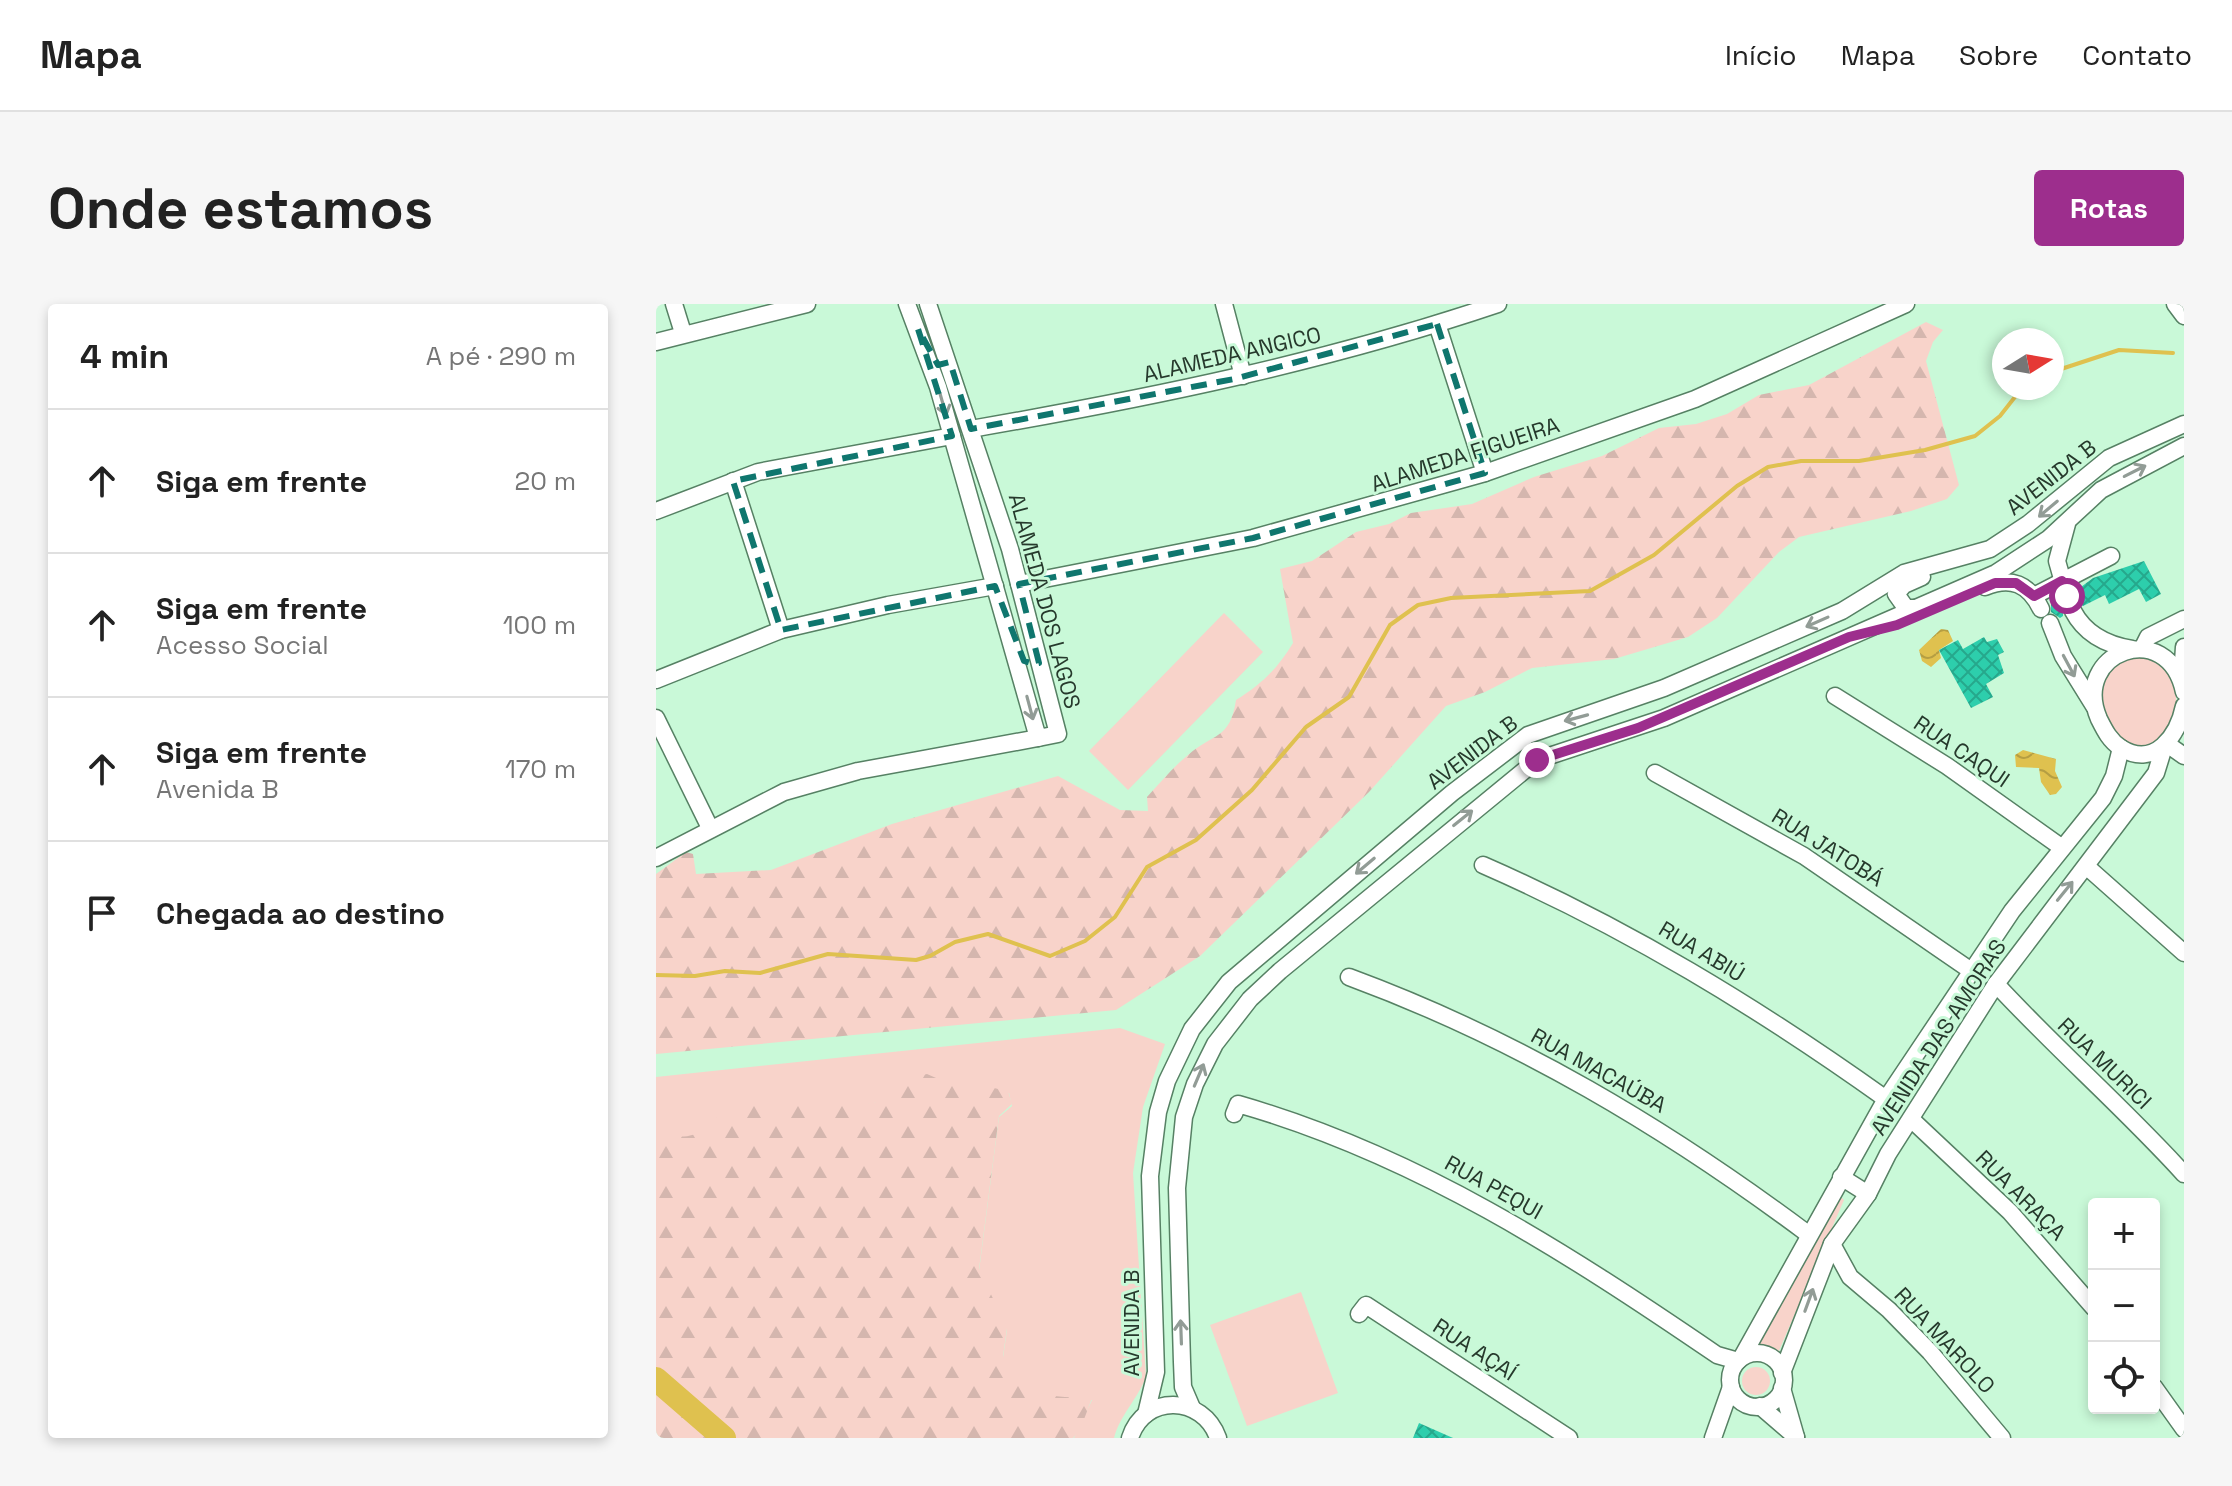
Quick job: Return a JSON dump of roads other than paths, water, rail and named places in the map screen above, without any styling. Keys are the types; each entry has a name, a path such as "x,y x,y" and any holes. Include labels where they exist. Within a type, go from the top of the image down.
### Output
{"street":[{"path":"674,304 683,333"},
{"path":"656,342 807,304"},
{"name":"ALAMEDA DOS LAGOS","path":"907,304 952,436 1038,738 1058,734 1010,549 950,362 928,304"},
{"path":"1224,304 1243,376"},
{"name":"ALAMEDA ANGICO","path":"971,429 1243,376 1437,324 1498,304"},
{"name":"ALAMEDA FIGUEIRA","path":"1019,584 1253,538 1485,473 1695,399 1906,304"},
{"path":"2175,304 2184,316"},
{"path":"1437,324 1485,473"},
{"path":"918,329 934,358 939,362 950,362"},
{"name":"AVENIDA B","path":"1146,1414 1156,1372 1150,1176 1155,1127 1167,1081 1182,1046 1229,982 1452,793 1528,735 1664,688 1842,611 1904,573 1990,549 2028,524 2109,458 2184,424"},
{"path":"656,511 758,472 952,436"},
{"name":"AVENIDA B","path":"1192,1408 1183,1387 1177,1188 1179,1145 1188,1106 1206,1058 1250,999 1442,835 1537,760 1664,718 1923,608 2016,562 2101,490 2184,446"},
{"path":"733,481 781,630"},
{"path":"975,514 989,515 998,521 1010,549"},
{"path":"2069,520 2057,561 2067,596 2092,634 2114,646 2166,657 2183,687"},
{"path":"1950,604 1923,608 1903,606 1896,592 1912,581 1990,549"},
{"path":"2042,609 2067,596 2111,556"},
{"path":"1849,637 1897,625 2001,582 2016,583 2042,609 2070,669 2094,706 2110,739 2121,748 2141,754 2166,746 2184,756"},
{"path":"656,680 781,630 873,608 995,586"},
{"path":"2094,706 2093,688 2102,667 2118,654 2138,649 2148,637 2184,619"},
{"path":"1008,629 1024,661 1039,663"},
{"path":"2183,687 2184,647"},
{"name":"RUA CAQUI","path":"1835,696 1910,741 2061,847"},
{"name":"AVENIDA DAS AMORAS","path":"1782,1381 1819,1272 1832,1244 1868,1194 1996,984 2035,928 2156,773 2166,746 2178,730 2184,714"},
{"path":"656,718 710,828"},
{"path":"656,858 784,792 858,771 1038,738"},
{"name":"AVENIDA DAS AMORAS","path":"1740,1359 1886,1099 2012,911 2103,798 2114,776 2121,748"},
{"name":"RUA JATOBÁ","path":"1655,773 1804,856 1970,970"},
{"name":"RUA ABIÚ","path":"1483,865 1601,918 1653,947 1778,1023 1886,1099"},
{"path":"2086,866 2184,953"},
{"path":"2012,911 2035,928"},
{"name":"RUA MACAÚBA","path":"1349,977 1451,1017 1567,1075 1674,1139 1808,1234"},
{"name":"RUA MURICI","path":"1996,984 2032,1024 2117,1102 2184,1174"},
{"name":"RUA PEQUI","path":"1234,1114 1238,1104 1276,1114 1365,1148 1455,1189 1600,1274 1717,1355 1740,1359"},
{"name":"RUA ARAÇA","path":"1911,1119 2010,1212 2088,1301"},
{"path":"1841,1177 1868,1194"},
{"name":"RUA MAROLO","path":"1832,1244 1850,1277 1889,1310 1930,1352 2002,1438"},
{"path":"1819,1272 1850,1277"},
{"name":"RUA AÇAÍ","path":"1359,1314 1366,1305 1569,1438"},
{"name":"RUA PEQUI","path":"1717,1355 1730,1383"},
{"path":"1714,1437 1740,1359 1766,1355 1782,1381 1797,1437"},
{"path":"1714,1437 1753,1405 1773,1401 1782,1381"},
{"path":"1730,1383 1753,1405 1797,1437"},
{"path":"2160,1395 2184,1429"},
{"path":"1130,1438 1146,1414 1168,1404 1192,1408 1211,1423 1218,1438"}],"water":[{"path":"1941,629 1948,630 1953,641 1939,650 1941,658 1931,667 1922,661 1919,650"},
{"path":"2023,750 2056,759 2055,771 2062,787 2056,794 2050,795 2041,782 2039,768 2016,767 2015,755"}],"waterway":[{"path":"2064,368 2119,350 2173,353"},
{"path":"656,975 695,976 725,971 760,973 828,954 916,960 955,942 988,934 1050,956 1085,941 1115,917 1147,867 1196,840 1252,790 1306,727 1349,697 1390,625 1418,605 1451,598 1590,591 1654,555 1737,486 1768,467 1801,461 1859,461 1925,450 1975,436 2000,416 2013,400"},
{"path":"656,1379 724,1438"}]}
